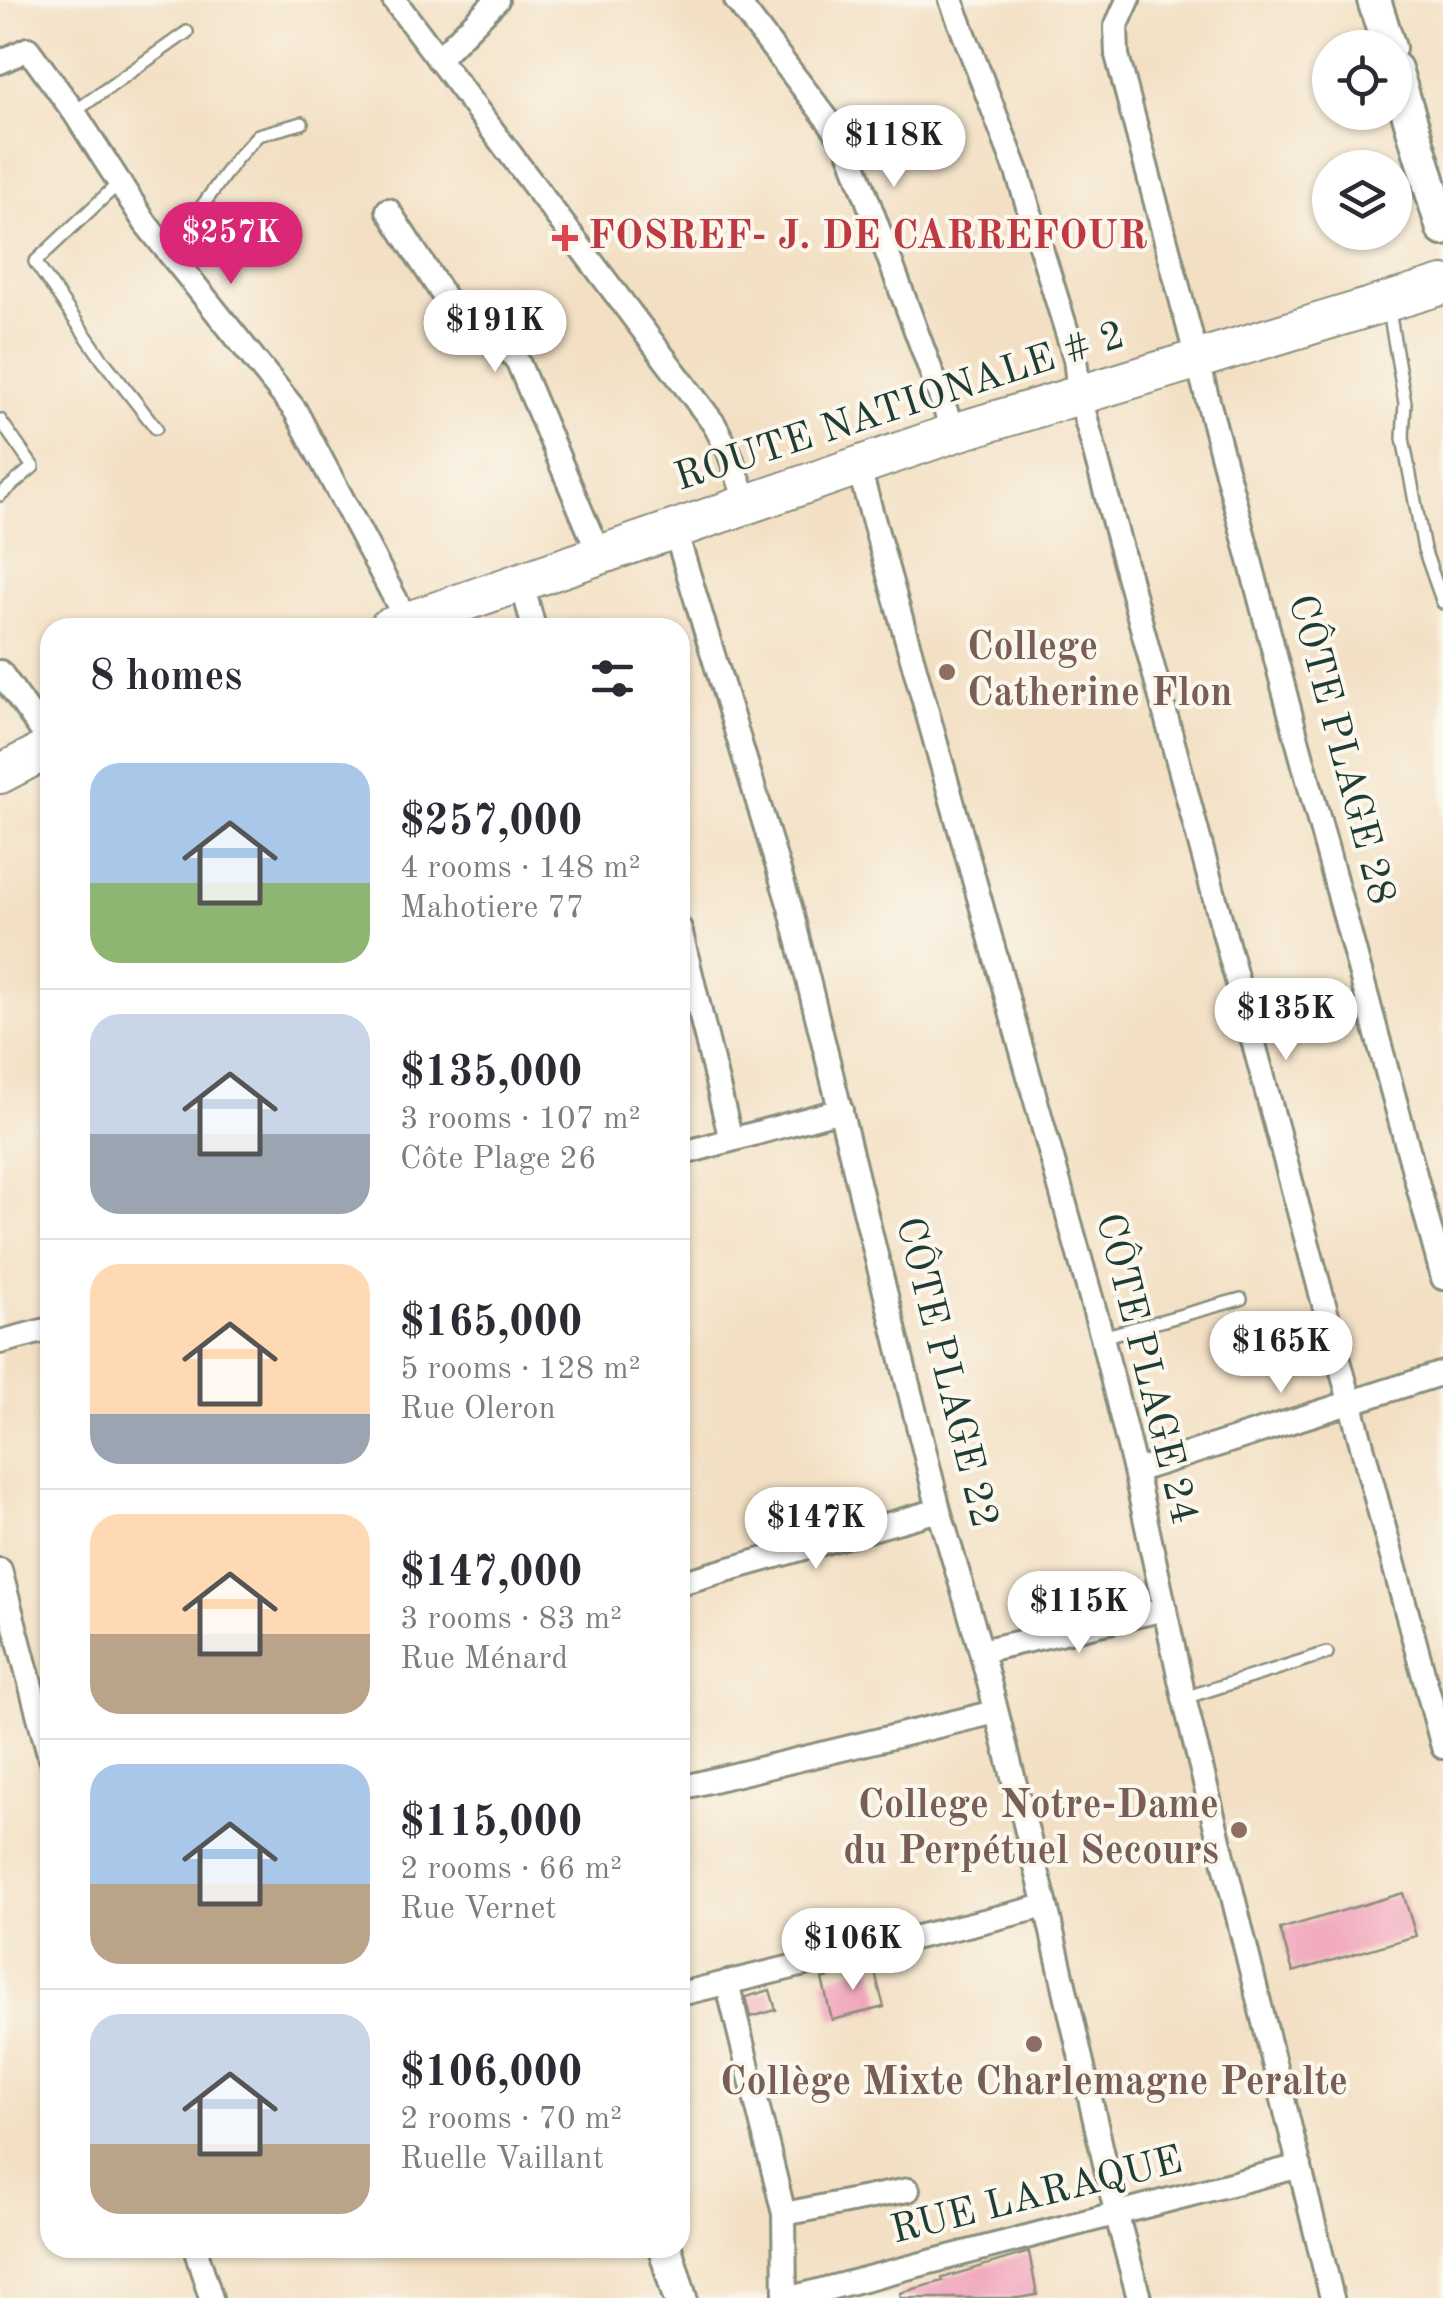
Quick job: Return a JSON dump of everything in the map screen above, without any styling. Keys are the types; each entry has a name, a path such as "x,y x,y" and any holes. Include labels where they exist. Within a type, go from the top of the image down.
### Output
{"main road":[{"name":"ROUTE NATIONALE # 2","path":"417,618 954,433 1443,284"},
{"path":"0,774 40,751"}],"street":[{"path":"394,0 714,424 729,452 748,506"},
{"path":"438,58 497,0"},
{"path":"736,0 847,145 954,433"},
{"path":"951,0 1017,171 1075,358 1079,393 1443,1746"},
{"name":"CÔTE PLAGE 28","path":"1128,0 1114,40 1443,1278"},
{"path":"1374,0 1383,30"},
{"path":"0,62 28,49 169,252 295,410 395,618"},
{"path":"1412,126 1443,229"},
{"path":"388,210 464,328 492,337 518,362 599,554"},
{"name":"CÔTE PLAGE 24","path":"858,465 1102,1337 1184,1698 1332,2298"},
{"name":"CÔTE PLAGE 22","path":"675,530 790,907 939,1510 981,1651 1046,1906 1139,2298"},
{"path":"522,584 531,618"},
{"path":"0,672 40,730"},
{"path":"690,970 731,1140"},
{"path":"690,1151 840,1110"},
{"path":"0,1342 40,1332"},
{"path":"1135,1471 1443,1372"},
{"path":"690,1580 939,1510"},
{"path":"0,1570 40,1715"},
{"path":"981,1651 1166,1609"},
{"path":"690,1786 996,1712"},
{"path":"690,1991 1046,1906"},
{"path":"727,1982 784,2214 788,2298"},
{"name":"RUE LARAQUE","path":"788,2298 1300,2166"},
{"path":"784,2214 908,2190"},
{"path":"198,2258 210,2298"},
{"path":"668,2258 680,2298"}],"lane":[{"path":"74,112 187,32"},
{"path":"169,252 258,135 302,123"},
{"path":"119,183 35,262 156,428"},
{"path":"1388,301 1405,403 1404,438 1420,531 1443,602"},
{"path":"0,420 32,466 0,495"},
{"path":"1102,1337 1242,1299"},
{"path":"1184,1698 1327,1653"}],"building":[{"path":"1403,1893 1416,1936 1293,1972 1280,1929"},
{"path":"873,1965 884,2007 832,2020 822,1979"},
{"path":"770,1990 776,2010 751,2017 746,1997"},
{"path":"1029,2252 1037,2295 901,2298 900,2293"}],"place":[{"name":"FOSREF- J. DE CARREFOUR","path":"565,238"},
{"name":"College Catherine Flon","path":"947,672"},
{"name":"College Notre-Dame du Perpétuel Secours","path":"1239,1830"},
{"name":"Collège Mixte Charlemagne Peralte","path":"1034,2044"}]}
